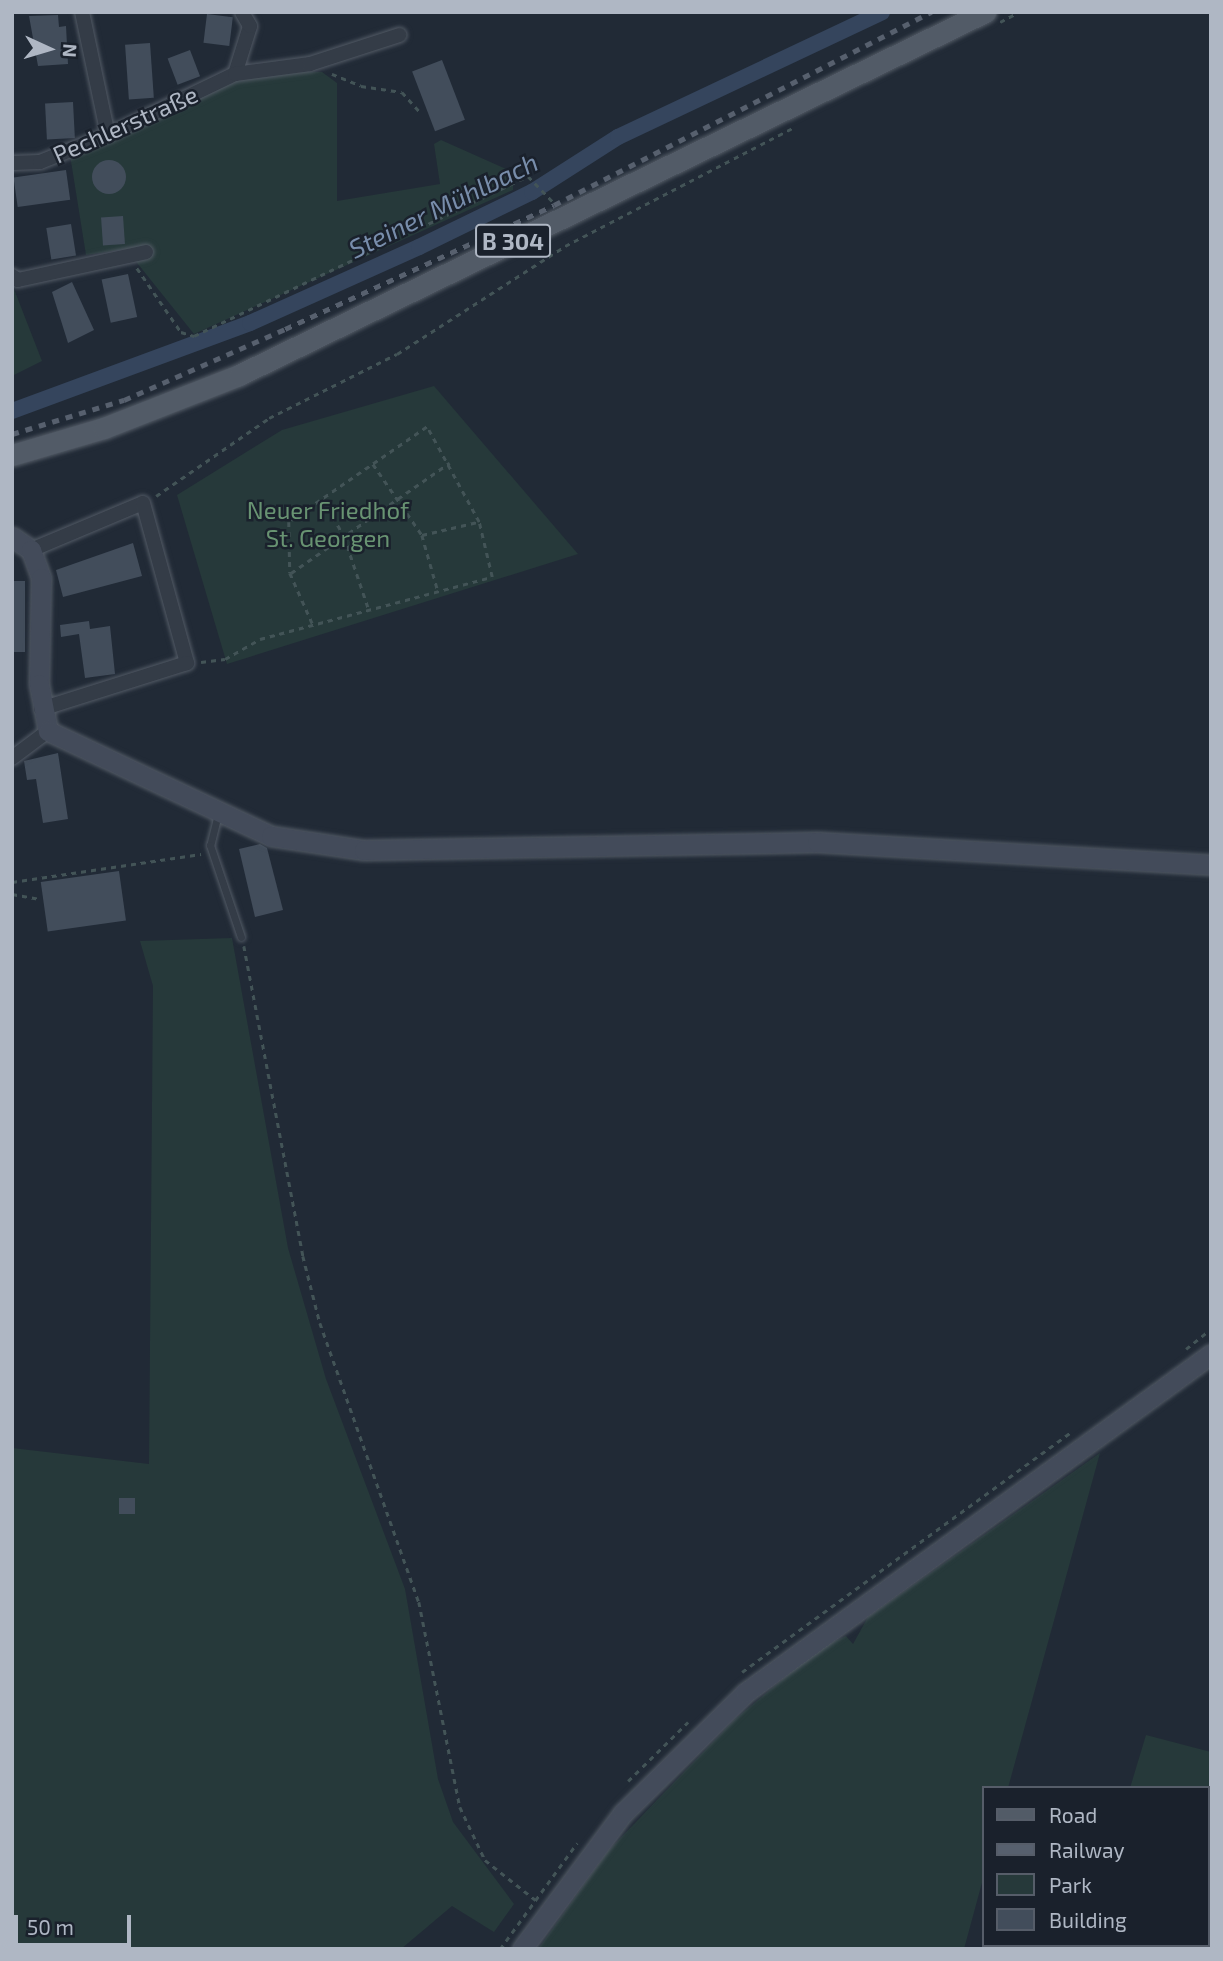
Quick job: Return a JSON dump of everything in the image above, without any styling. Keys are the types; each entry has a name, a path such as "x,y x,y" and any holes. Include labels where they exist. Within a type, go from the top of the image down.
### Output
{"main road":[{"name":"B 304","path":"12,455 104,428 239,375 990,18"}],"street":[{"path":"82,12 108,135"},
{"path":"234,74 250,26 243,12"},
{"name":"Pechlerstraße","path":"12,163 40,162 108,135 234,74 310,64 399,35"},
{"path":"12,276 18,280 146,252"},
{"path":"31,550 143,503 187,663 41,709"},
{"path":"12,537 31,550 43,599 41,709 48,731 218,814 291,842 364,850 817,842 1211,865"},
{"path":"12,758 48,731"},
{"path":"522,1949 548,1909 623,1812 745,1693 1211,1354"}],"lane":[{"path":"218,814 211,852 241,937"}],"path":[{"path":"990,18 1019,12"},
{"path":"310,64 361,86 402,92 420,112"},
{"path":"143,503 269,418 397,354 565,246 807,120"},
{"path":"129,256 181,332 194,337 528,176 547,191 554,205"},
{"path":"187,663 225,659 260,639 313,625 369,610 438,591 492,577 480,522 427,427 289,522 289,573 313,625"},
{"path":"289,573 449,463"},
{"path":"373,464 422,535 438,591"},
{"path":"323,499 344,536 369,610"},
{"path":"422,535 480,522"},
{"path":"12,882 211,852"},
{"path":"12,894 39,899"},
{"path":"241,937 271,1064 303,1256 320,1323 419,1602 460,1807 485,1860 548,1909"}],"green space":[{"path":"295,71 322,72 337,83 337,201 440,184 434,144 441,140 513,172 513,190 194,334 126,249 86,255 70,155 236,80"},
{"path":"12,284 42,361 12,376"},
{"name":"Neuer Friedhof St. Georgen","path":"434,386 578,554 227,664 177,495 282,430"},
{"path":"232,938 288,1248 326,1379 405,1589 438,1779 453,1822 514,1904 494,1932 452,1906 401,1949 12,1949 12,1448 149,1464 153,986 140,941"},
{"path":"1100,1453 1009,1786 982,1786 982,1883 964,1949 538,1949 608,1851 734,1720 820,1648 846,1636 853,1644 868,1617"},
{"path":"1146,1735 1211,1752 1211,1949 1086,1949 1209,1947 1209,1786 1131,1786"}],"building":[{"path":"207,14 233,17 229,46 203,43"},
{"path":"58,15 59,27 66,26 68,64 38,66 29,16"},
{"path":"150,43 154,98 129,100 125,45"},
{"path":"190,50 200,76 178,85 168,59"},
{"path":"442,60 465,120 435,131 412,71"},
{"path":"73,102 75,138 47,139 45,103"},
{"path":"109,160 121,165 126,177 121,189 109,194 97,189 92,177 97,165"},
{"path":"66,170 70,200 18,207 14,177"},
{"path":"123,216 125,244 103,245 101,218"},
{"path":"71,224 76,256 51,260 46,228"},
{"path":"128,274 137,317 111,323 102,280"},
{"path":"72,282 94,330 68,343 52,292"},
{"path":"133,543 142,576 63,597 56,570"},
{"path":"12,581 25,581 25,652 12,652"},
{"path":"89,621 90,629 110,626 115,674 85,678 79,634 61,637 60,625"},
{"path":"58,753 68,819 43,823 36,779 27,780 24,761"},
{"path":"260,844 267,848 283,910 255,917 239,849"},
{"path":"119,871 126,921 48,932 41,882"},
{"path":"119,1498 135,1498 135,1514 119,1514"}],"waterway":[{"name":"Steiner Mühlbach","path":"12,411 250,323 419,247 532,192 618,137 882,12"}],"railway":[{"path":"12,434 124,400 285,329 554,205 931,12"}]}
